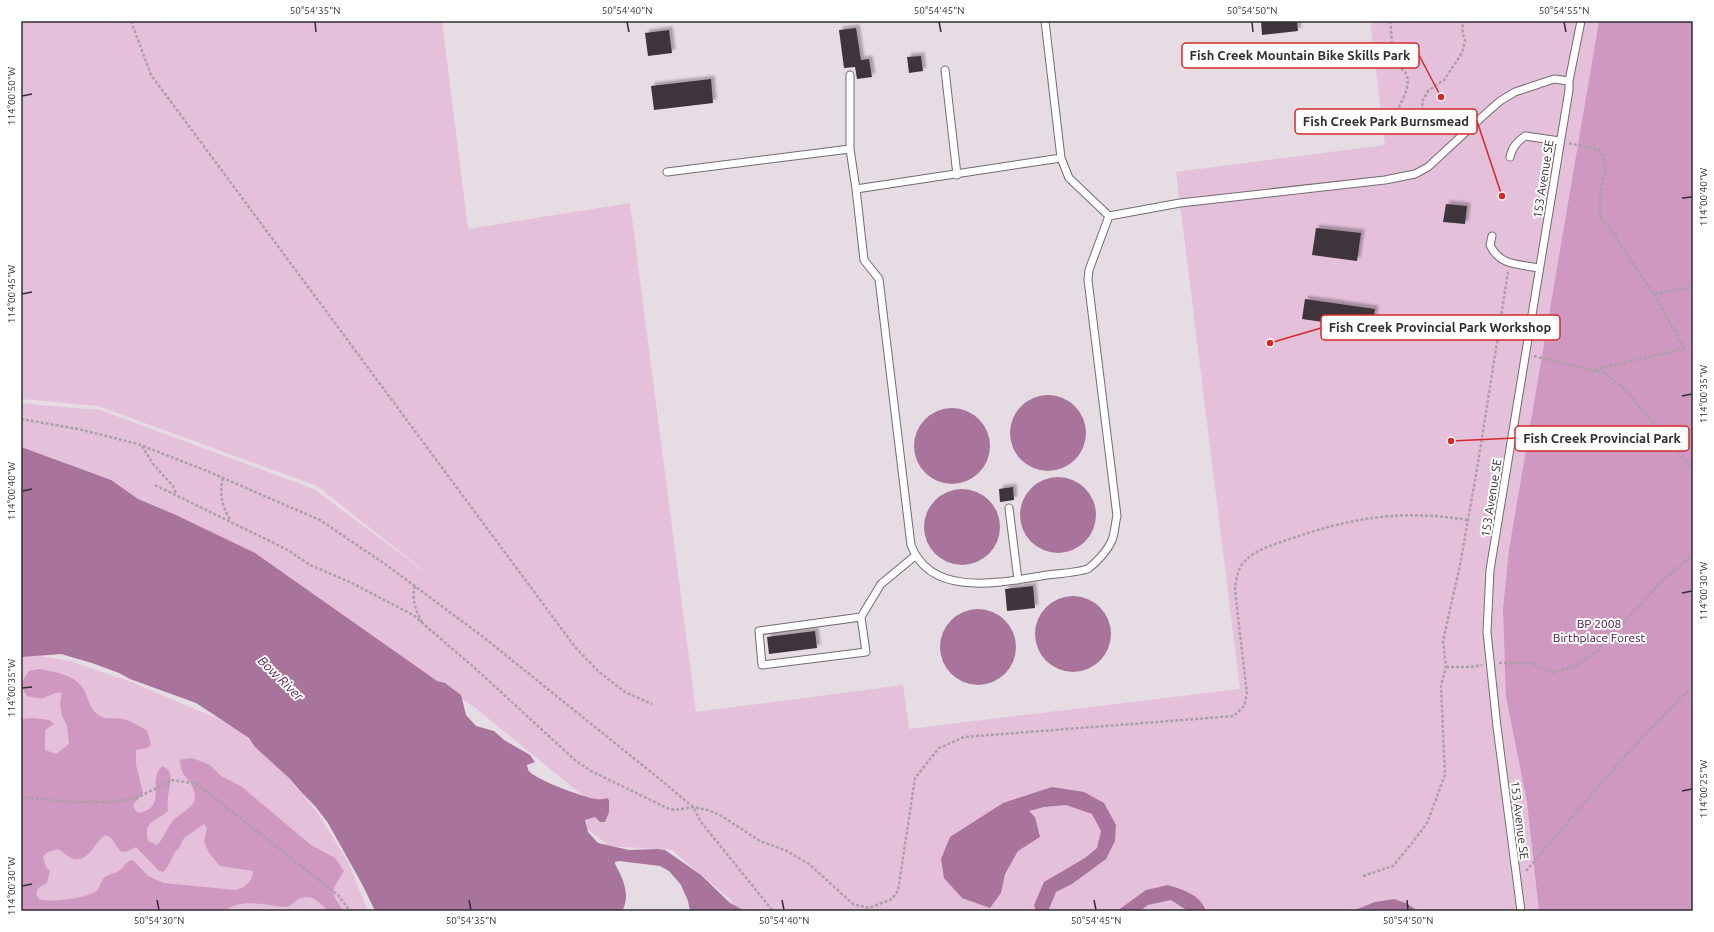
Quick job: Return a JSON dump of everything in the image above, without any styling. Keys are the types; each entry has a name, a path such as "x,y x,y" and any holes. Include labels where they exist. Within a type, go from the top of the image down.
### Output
{"lane":[{"path":"1045,21 1060,158 1069,178 1109,216"},
{"name":"153 Avenue SE","path":"1521,911 1490,663 1488,632 1490,570 1569,90 1569,81 1581,21"},
{"path":"945,70 957,175"},
{"path":"850,75 850,149 864,260 878,279 910,545 915,556 931,570 954,581 971,584 1018,580 1088,569 1103,554 1112,540 1117,516 1088,280 1089,270 1109,216"},
{"path":"1109,216 1180,203 1385,180 1416,174 1428,167 1491,109 1515,92 1554,79 1569,81"},
{"path":"1510,157 1517,142 1525,136 1560,141"},
{"path":"667,172 850,149"},
{"path":"856,189 957,175 1060,158"},
{"path":"1492,236 1490,245 1493,251 1503,261 1539,268"},
{"path":"1009,508 1018,580"},
{"path":"861,617 759,630 762,666 866,652 861,617 881,584 915,556"}],"path":[{"path":"131,21 150,75 575,647 598,671 625,692 652,704"},
{"path":"1390,21 1394,60 1397,67 1404,71 1408,81 1398,110 1403,120 1407,121 1412,120 1424,110 1422,102 1428,91 1444,80 1462,53 1466,41 1462,29 1464,21"},
{"path":"1560,141 1599,150 1605,158 1606,171 1602,188 1600,217 1609,226 1654,294 1684,348 1661,355 1614,364 1594,370"},
{"path":"1362,876 1393,866 1427,823 1445,775 1441,686 1446,667 1443,641 1460,564 1478,463 1510,262"},
{"path":"1654,294 1693,287"},
{"path":"1526,354 1603,373 1623,387 1693,469"},
{"path":"21,419 78,429 142,446 223,478 320,520 415,586 482,636 620,746 693,807 701,822 774,911"},
{"path":"142,446 153,464 173,486 176,494"},
{"path":"223,478 221,498 223,507 232,522"},
{"path":"155,485 176,494 191,504 232,522 286,549 310,565 352,584 413,615 477,670 576,761 591,771 667,808 675,810 693,807 708,810 720,815 760,841 787,851 809,864 853,904 869,908 892,899 898,890 915,778 939,748 964,737 1234,716 1244,706 1248,694 1235,590 1237,575 1243,562 1260,550 1300,536 1366,518 1406,514 1430,515 1467,520"},
{"path":"1446,667 1471,666 1490,663 1532,662 1552,673 1575,666 1598,650 1663,580 1689,558 1693,557"},
{"path":"415,586 413,592 414,603 423,623"},
{"path":"1517,882 1591,795 1677,701 1693,686"},
{"path":"21,797 72,802 113,802 136,798 173,780 197,784 338,895 350,911"}],"green space":[{"path":"21,21 442,21 468,229 630,203 696,712 903,685 909,729 1240,689 1176,172 1385,145 1370,21 1647,21 1693,396 1693,911 734,911 731,900 672,850 609,846 585,827 592,803 473,706 375,645 21,483 21,403 100,410 314,489 437,581 317,486 98,406 21,399"},
{"name":"BP 2008 Birthplace Forest","path":"1599,21 1693,21 1693,911 1539,911 1527,802 1506,697 1503,610 1509,550"},
{"path":"21,629 61,654 40,656 70,661 126,680 233,725 278,766 317,812 348,862 368,911 21,911"},
{"path":"40,669 65,675 71,678 84,690 91,708 96,714 106,718 121,718 147,730 151,745 147,748 136,750 136,765 143,793 133,805 135,810 139,813 148,810 153,805 156,793 156,779 162,766 167,768 171,780 168,811 149,825 147,829 148,841 157,845 175,818 192,805 195,797 194,791 182,771 180,760 190,758 195,759 210,765 221,776 241,786 311,845 335,858 344,871 336,883 334,895 344,911 328,911 314,899 306,897 297,900 286,907 246,903 231,907 224,911 21,911 21,719 34,718 50,720 54,724 45,730 45,750 56,754 69,744 67,726 62,716 60,704 62,693 41,698 27,696 23,689 22,683 29,671","holes":["204,824 207,828 204,842 209,853 220,866 253,871 252,878 242,888 235,890 164,883 148,876 132,860 126,863 122,869 105,877 97,891 90,894 67,899 51,900 39,899 36,894 38,888 47,883 50,871 46,867 43,856 48,852 58,849 71,858 82,858 87,855 106,835 111,838 120,851 126,852 136,847 158,870 163,872 167,868 184,838"]}],"water":[{"path":"1048,395 1063,398 1075,406 1083,418 1086,433 1083,448 1075,460 1063,468 1048,471 1033,468 1021,460 1013,448 1010,433 1013,418 1021,406 1033,398"},
{"path":"952,408 967,411 979,419 987,431 990,446 987,461 979,473 967,481 952,484 937,481 925,473 917,461 914,446 917,431 925,419 937,411"},
{"name":"Bow River","path":"21,447 111,480 138,499 176,515 255,553 437,681 445,683 461,695 466,715 476,726 494,731 504,740 530,755 535,762 527,765 529,770 540,779 583,796 599,799 607,798 609,800 609,812 605,822 600,822 595,817 585,820 588,832 598,843 629,850 665,850 701,875 730,903 745,911 690,911 688,901 681,885 669,871 660,866 619,861 615,862 615,864 621,875 626,893 625,905 622,911 375,911 362,884 328,823 315,806 289,778 255,747 249,738 196,703 130,679 119,673 92,663 61,654 21,657"},
{"path":"1058,477 1072,480 1085,488 1093,501 1096,515 1093,529 1085,542 1072,550 1058,553 1044,550 1031,542 1023,529 1020,515 1023,501 1031,488 1044,480"},
{"path":"962,489 976,492 989,500 997,513 1000,527 997,541 989,554 976,562 962,565 948,562 935,554 927,541 924,527 927,513 935,500 948,492"},
{"path":"1073,596 1088,599 1100,607 1108,619 1111,634 1108,649 1100,661 1088,669 1073,672 1058,669 1046,661 1038,649 1035,634 1038,619 1046,607 1058,599"},
{"path":"978,609 993,612 1005,620 1013,632 1016,647 1013,662 1005,674 993,682 978,685 963,682 951,674 943,662 940,647 943,632 951,620 963,612"},
{"path":"1052,787 1084,792 1104,803 1116,825 1115,841 1106,859 1072,884 1056,892 1049,911 1036,911 1034,905 1044,882 1085,858 1097,848 1101,831 1092,814 1066,805 1044,807 1029,811 1035,817 1040,837 1018,851 1005,874 1001,893 990,908 962,898 944,878 941,859 950,837 1003,803"},
{"path":"1168,885 1185,891 1200,900 1206,911 1188,911 1171,900 1148,905 1140,911 1117,911 1146,890"},
{"path":"1394,899 1406,903 1418,911 1352,911 1375,902"}],"building":[{"path":"1261,21 1297,21 1298,31 1262,35"},
{"path":"856,28 861,60 869,59 872,77 857,79 855,67 844,68 839,30"},
{"path":"669,30 672,53 648,56 645,33"},
{"path":"921,56 923,71 909,73 907,57"},
{"path":"711,79 713,103 654,110 651,86"},
{"path":"1446,204 1467,206 1465,224 1443,222"},
{"path":"1316,228 1361,233 1357,261 1312,255"},
{"path":"1305,299 1375,309 1371,334 1350,331 1351,326 1302,319"},
{"path":"1013,487 1014,500 1000,502 999,489"},
{"path":"1033,586 1035,608 1007,611 1005,589"},
{"path":"815,631 817,648 769,654 767,637"}],"place":[{"name":"Fish Creek Mountain Bike Skills Park","path":"1441,97"},
{"name":"Fish Creek Park Burnsmead","path":"1502,196"},
{"name":"Fish Creek Provincial Park Workshop","path":"1270,343"},
{"name":"Fish Creek Provincial Park","path":"1451,441"}]}
